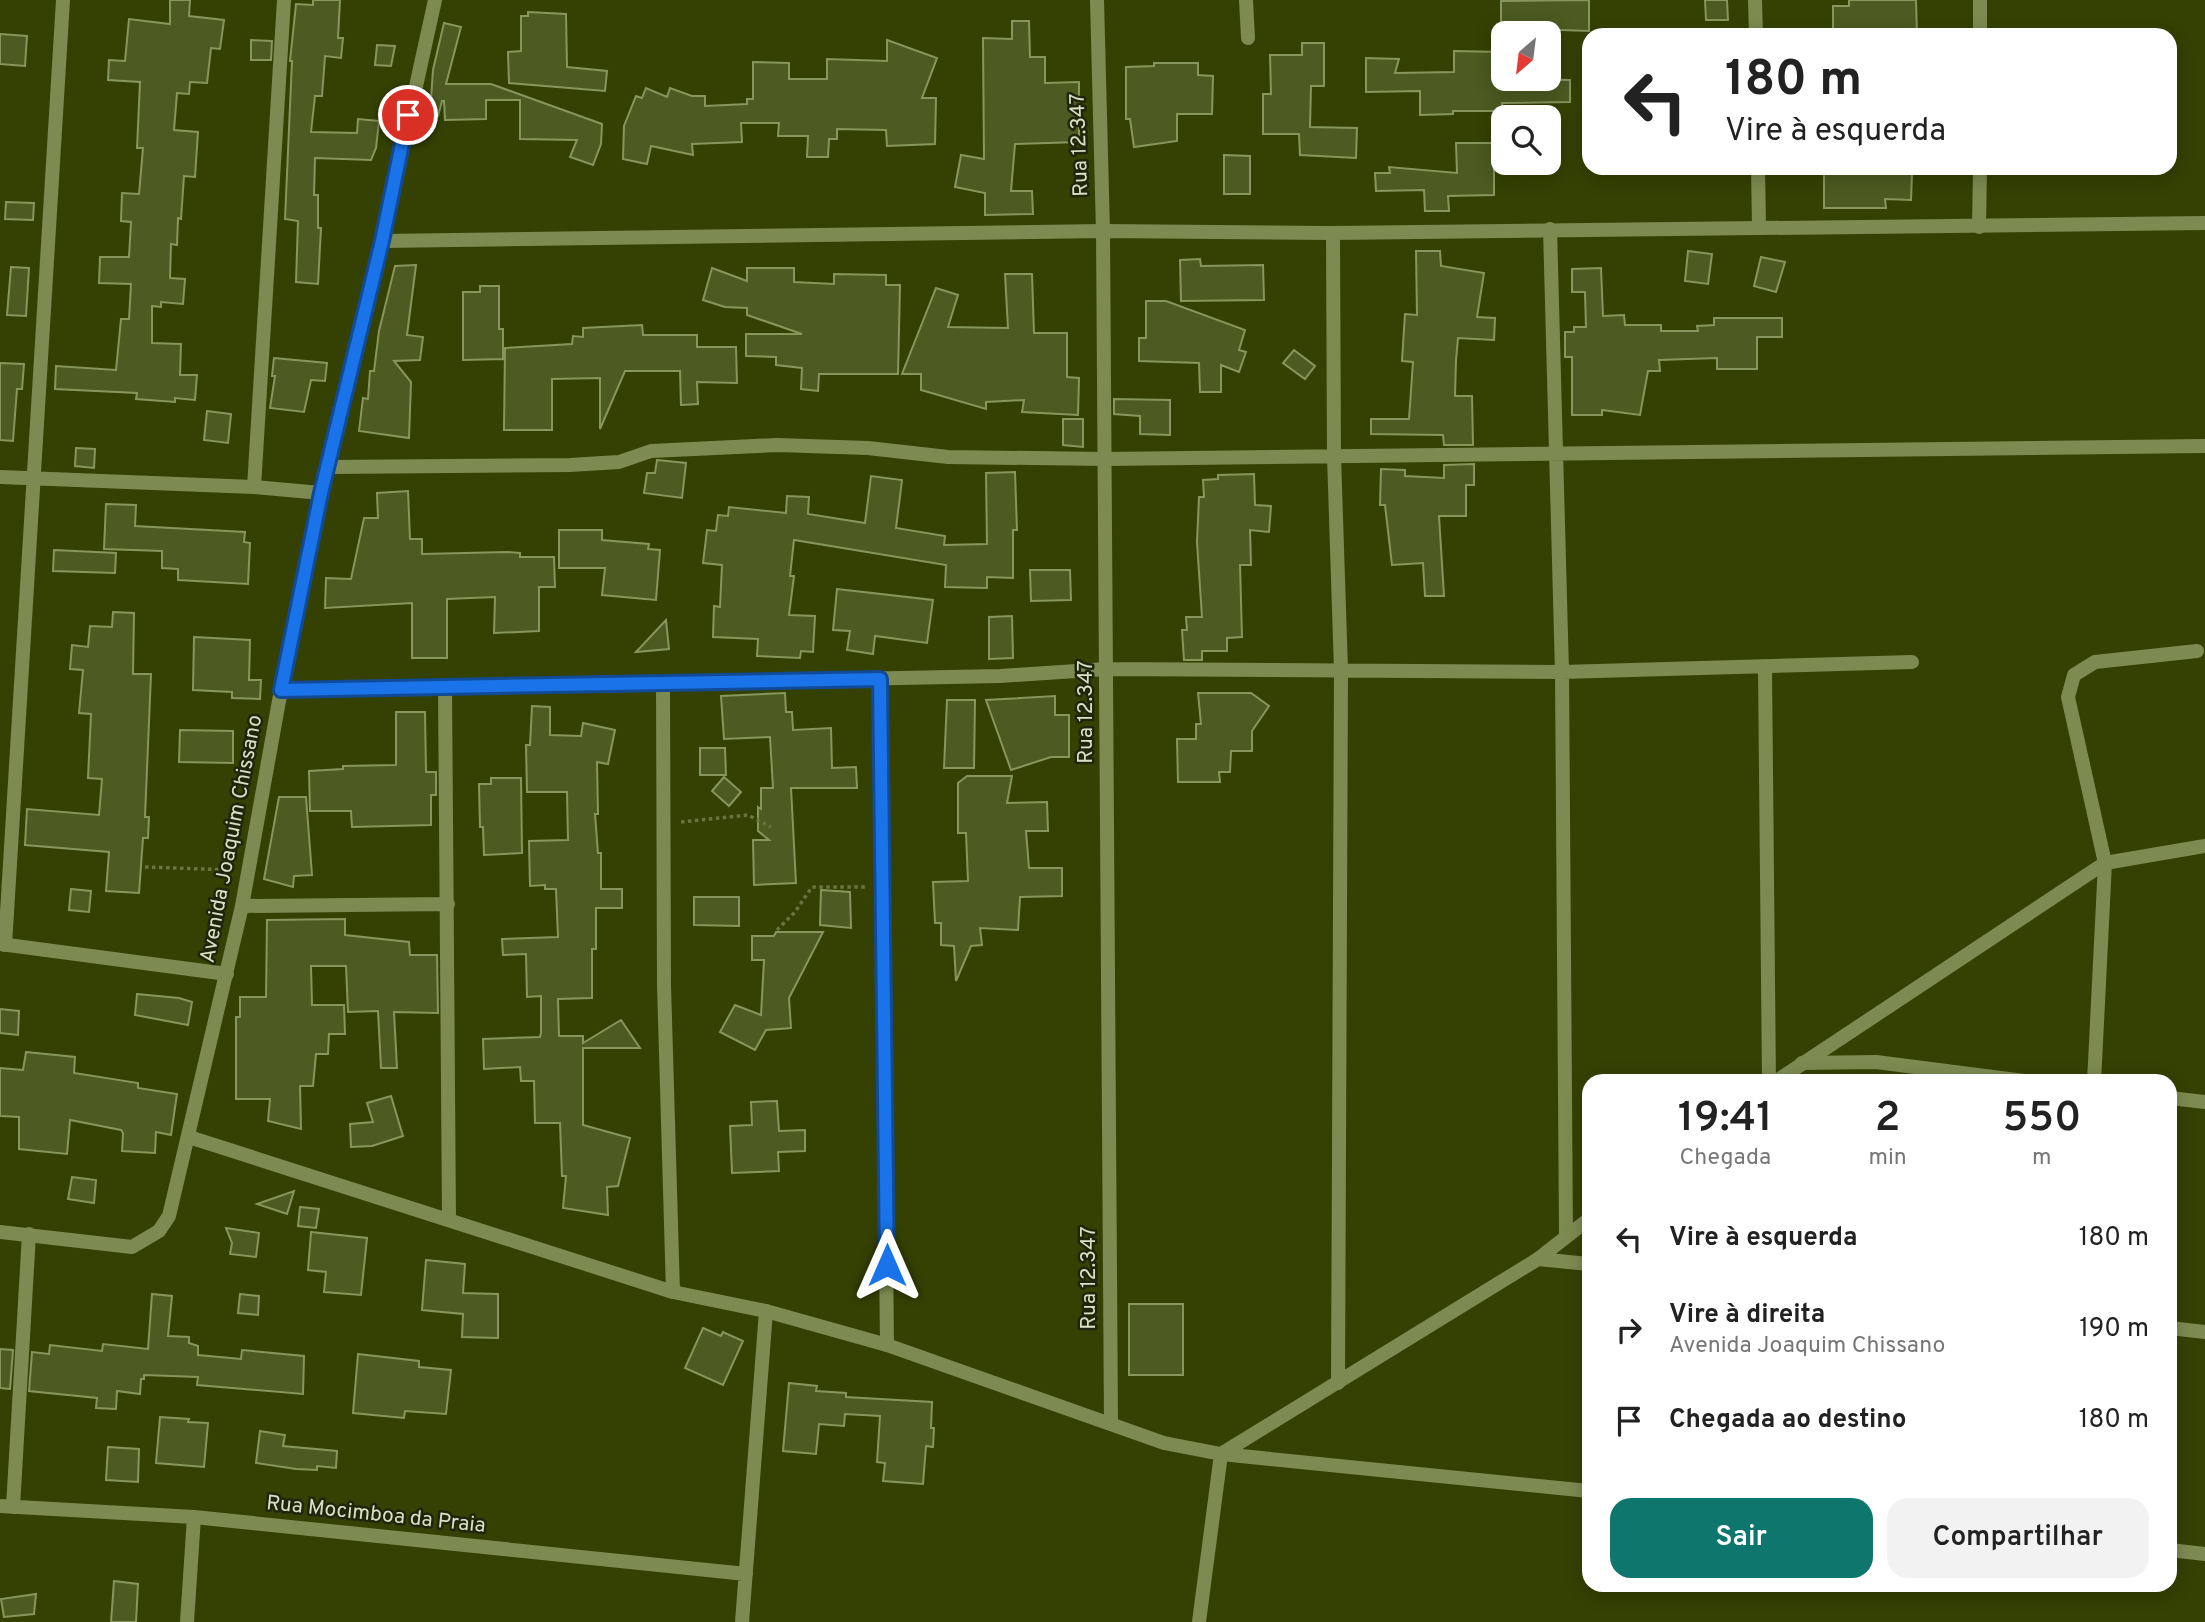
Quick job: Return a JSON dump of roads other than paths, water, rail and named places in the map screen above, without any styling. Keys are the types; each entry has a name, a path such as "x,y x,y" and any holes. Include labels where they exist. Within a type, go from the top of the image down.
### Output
{"street":[{"path":"64,0 3,944 227,974"},
{"path":"254,487 284,0"},
{"name":"Avenida Joaquim Chissano","path":"29,1234 105,1246 132,1247 159,1231 169,1216 242,906 281,690 321,493 382,241 435,0"},
{"name":"Rua 12.347","path":"1097,0 1103,231 1111,1423"},
{"path":"1246,0 1248,38"},
{"path":"1755,0 1756,28"},
{"path":"1980,0 1980,28"},
{"path":"1758,175 1759,227"},
{"path":"1979,227 1980,175"},
{"path":"382,241 1103,231 1333,233 2205,223"},
{"path":"1550,229 1554,455 1562,673 1566,1236"},
{"path":"1333,233 1334,456 1341,670 1338,1383"},
{"path":"329,467 570,465 619,462 651,451 778,445 868,448 948,457 1104,459 2205,446"},
{"path":"0,477 254,487 321,493"},
{"path":"2094,1074 2105,863 2068,697 2074,675 2095,662 2197,651"},
{"path":"281,690 1000,676 1107,669 1562,673 1912,662"},
{"path":"1765,668 1769,1074"},
{"path":"880,679 887,1345"},
{"path":"663,682 664,985 673,1292"},
{"path":"445,687 449,1219"},
{"path":"1786,1074 2105,863 2205,846"},
{"path":"242,906 448,904"},
{"path":"1802,1063 1876,1062 1970,1074"},
{"path":"2177,1099 2205,1102"},
{"path":"189,1137 673,1292 766,1311 887,1345 1164,1443 1221,1454 1582,1490"},
{"path":"1221,1454 1538,1259 1582,1224"},
{"path":"0,1232 29,1234 6,1506"},
{"path":"1538,1259 1582,1263"},
{"path":"742,1622 766,1311"},
{"path":"2177,1329 2205,1332"},
{"path":"1199,1622 1221,1454"},
{"name":"Rua Mocimboa da Praia","path":"6,1506 194,1517 746,1574"},
{"path":"187,1622 194,1517"},
{"path":"2177,1551 2205,1553"}]}
